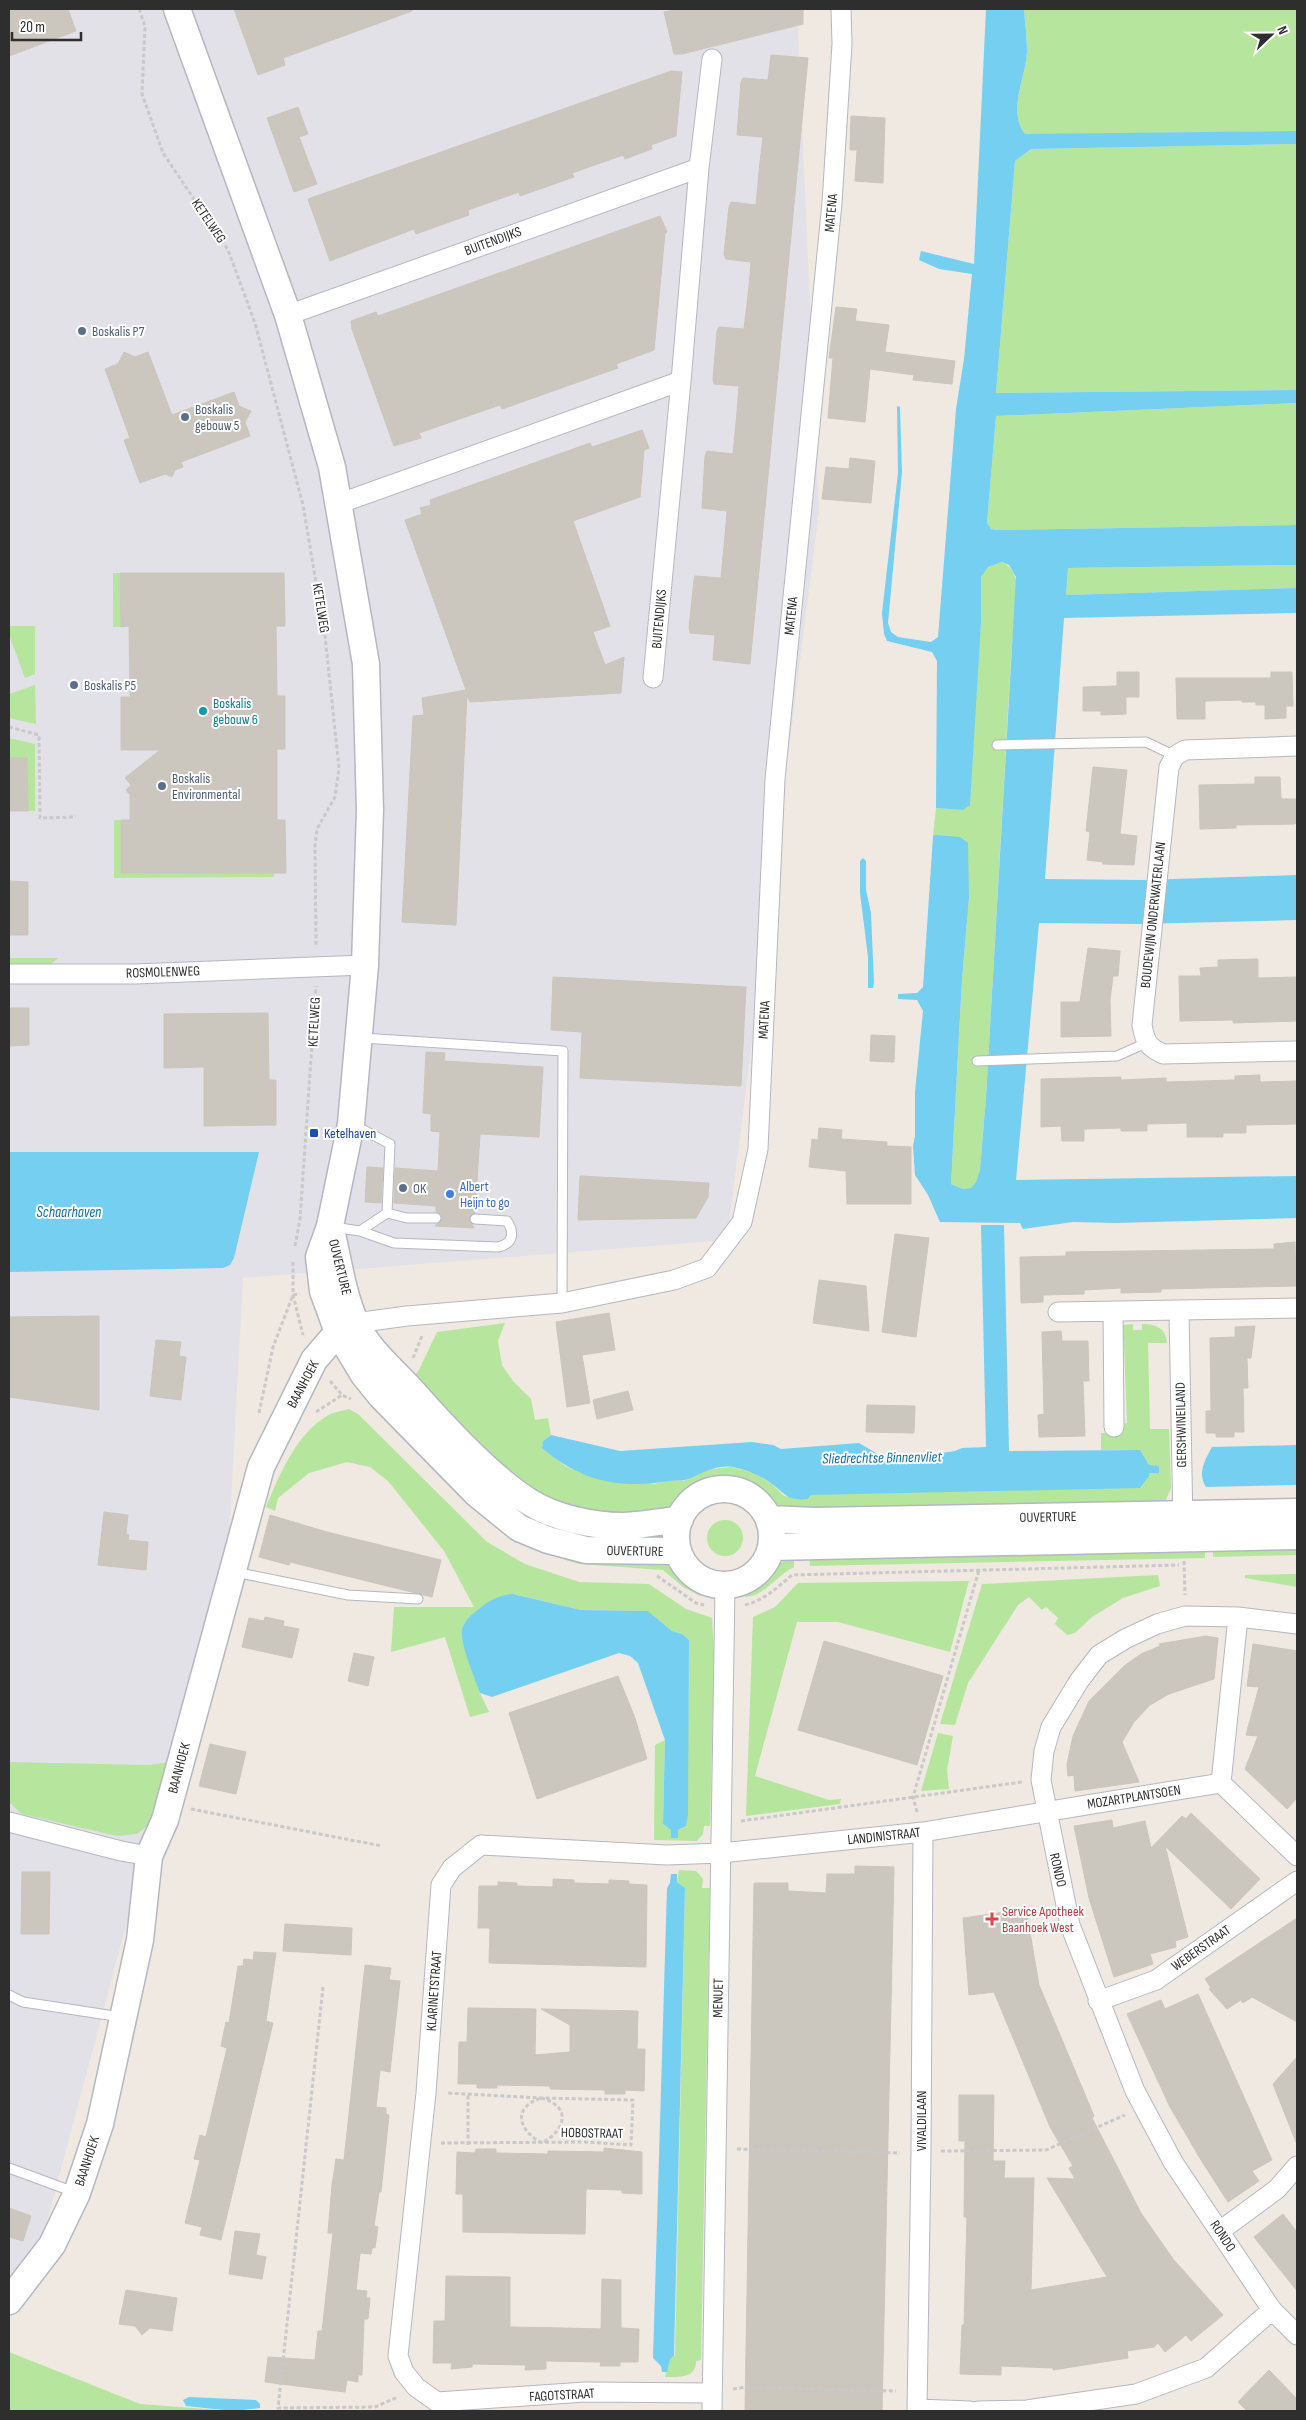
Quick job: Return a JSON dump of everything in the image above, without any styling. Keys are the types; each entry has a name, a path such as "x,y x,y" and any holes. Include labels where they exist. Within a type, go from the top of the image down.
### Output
{"street":[{"path":"177,9 288,314 332,466 366,664 370,810 365,965 351,1124 330,1226"},
{"name":"MATENA","path":"562,1303 674,1280 707,1268 742,1222 758,1149 775,779 832,203 842,44 841,9"},
{"name":"BUITENDIJKS","path":"653,678 682,381 699,168 712,59"},
{"name":"BUITENDIJKS","path":"288,314 699,168"},
{"path":"338,504 682,381"},
{"path":"1175,756 1185,750 1297,746"},
{"name":"BOUDEWIJN ONDERWATERLAAN","path":"1146,1043 1142,1025 1169,767 1175,756"},
{"name":"ROSMOLENWEG","path":"9,974 134,974 365,965"},
{"path":"1146,1043 1163,1054 1297,1051"},
{"name":"OUVERTURE","path":"330,1226 344,1288 347,1327 364,1375 381,1396 477,1494 519,1528 548,1540 586,1550 678,1551"},
{"path":"347,1327 407,1316 562,1303"},
{"path":"1058,1312 1297,1308"},
{"name":"GERSHWINEILAND","path":"1179,1311 1183,1526"},
{"path":"1113,1312 1114,1427"},
{"name":"OUVERTURE","path":"347,1327 374,1351 432,1413 493,1473 529,1502 558,1514 597,1524 623,1526 680,1519"},
{"name":"BAANHOEK","path":"9,2301 52,2244 77,2193 100,2124 140,1940 149,1856 169,1805 261,1466 314,1360 347,1327"},
{"path":"724,1489 738,1491 751,1497 762,1507 769,1519 772,1546 768,1558 753,1576 742,1582 725,1586 703,1580 692,1572 678,1551 676,1533 680,1519 687,1506 698,1497 710,1491 724,1489"},
{"name":"OUVERTURE","path":"772,1546 1183,1526 1297,1512"},
{"name":"OUVERTURE","path":"769,1519 815,1522 1183,1526 1297,1536"},
{"name":"MENUET","path":"712,2402 725,1586"},
{"name":"RONDO","path":"1297,1624 1238,1617 1186,1616 1157,1624 1125,1639 1099,1655 1079,1681 1051,1727 1044,1751 1041,1780 1070,1925 1134,2091 1173,2162 1272,2310 1297,2335"},
{"path":"1238,1617 1221,1783 1297,1856"},
{"name":"MOZARTPLANTSOEN","path":"1046,1811 1221,1783"},
{"name":"LANDINISTRAAT","path":"720,1853 923,1832 1046,1811"},
{"path":"9,1822 120,1851 149,1856"},
{"name":"VIVALDILAAN","path":"917,2404 923,1832"},
{"name":"KLARINETSTRAAT","path":"416,2387 404,2372 398,2356 426,2093 441,1885 452,1868 481,1844 667,1855 720,1853"},
{"name":"WEBERSTRAAT","path":"1098,2001 1156,1980 1297,1881"},
{"path":"1220,2231 1277,2189 1297,2166"},
{"path":"978,2411 1027,2410 1136,2394 1206,2368 1272,2310"},
{"name":"FAGOTSTRAAT","path":"416,2387 437,2402 586,2392 712,2402"},
{"path":"917,2404 970,2411"}],"lane":[{"path":"997,745 1146,742 1175,756"},
{"path":"359,1038 563,1051 562,1303"},
{"path":"977,1061 1117,1056 1146,1043"},
{"path":"351,1124 390,1144 386,1213"},
{"path":"360,1230 386,1213 407,1218 436,1218"},
{"path":"330,1226 360,1230 394,1243 498,1248 506,1246 511,1240 512,1233 507,1222 475,1219"},
{"path":"232,1571 348,1595 418,1599"},
{"path":"9,1995 23,2002 123,2017"},
{"path":"9,2168 77,2193"}],"path":[{"name":"KETELWEG","path":"139,9 145,26 142,94 163,153 228,250 254,323 286,434 311,547 325,636 339,768 335,797 317,829 315,846 317,966 311,1087 297,1237"},
{"path":"9,727 39,735 40,818 76,818"},
{"path":"259,1418 259,1410 273,1347 293,1294"},
{"path":"1183,1526 1186,1616"},
{"path":"923,1832 913,1797 979,1570"},
{"path":"721,1823 1041,1780"},
{"path":"169,1805 382,1846"},
{"path":"323,1987 278,2408 375,2407 390,2402 416,2387"},
{"name":"HOBOSTRAAT","path":"420,2142 468,2145 542,2143 631,2145 632,2100 426,2093"},
{"path":"468,2093 468,2145"},
{"path":"541,2098 552,2101 560,2108 563,2119 560,2130 552,2138 542,2143 524,2130 521,2120 523,2110 530,2102 541,2098"},
{"path":"712,2402 746,2387 917,2404"}],"shaded area":[{"path":"9,9 797,9 819,511 727,1240 243,1278 229,1540 38,2255 9,2282"}],"green space":[{"path":"1024,9 1297,9 1297,131 1025,135 1020,126 1017,105 1027,52"},
{"path":"1297,144 1297,390 996,393 1015,161 1031,149"},
{"path":"1297,403 1297,525 997,530 991,529 987,523 996,416"},
{"path":"1002,562 1013,572 1017,586 1011,658 986,1098 980,1170 976,1182 971,1188 963,1189 951,1184 962,979 969,898 933,836 936,808 963,810 981,622 981,577 988,567"},
{"path":"1297,565 1297,588 1066,595 1068,568"},
{"path":"113,573 120,573 121,627 113,627"},
{"path":"9,626 35,626 35,674 25,678 9,635"},
{"path":"35,685 36,724 9,718 9,694"},
{"path":"9,738 35,744 35,811 28,811 27,759 9,758"},
{"path":"114,820 121,820 122,873 274,873 274,877 114,878"},
{"path":"9,958 58,958 51,964 9,964"},
{"path":"505,1323 498,1341 502,1365 513,1381 531,1399 535,1420 548,1418 551,1435 543,1441 542,1448 565,1466 578,1472 654,1484 673,1480 684,1481 704,1470 731,1467 754,1473 772,1484 784,1496 808,1499 811,1495 1148,1473 1149,1465 1140,1450 1101,1450 1101,1433 1118,1433 1118,1424 1127,1423 1124,1342 1116,1342 1122,1325 1133,1324 1133,1330 1142,1330 1142,1324 1152,1325 1162,1330 1167,1343 1148,1343 1150,1429 1169,1429 1171,1488 1164,1504 797,1516 770,1506 757,1493 746,1488 722,1483 710,1485 696,1492 674,1510 607,1517 551,1502 506,1472 411,1380 419,1370 437,1332"},
{"path":"349,1409 358,1414 487,1542 525,1564 579,1582 649,1584 686,1609 712,1618 714,1655 710,1826 704,1826 703,1834 697,1841 654,1840 655,1745 665,1740 663,1824 671,1830 672,1838 678,1838 678,1830 686,1826 689,1640 682,1634 672,1631 648,1611 581,1610 514,1594 465,1646 480,1693 489,1712 470,1717 445,1637 391,1652 394,1607 474,1607 444,1551 388,1481 370,1467 347,1462 309,1473 278,1498 275,1511 266,1507 290,1457 306,1433 329,1415"},
{"path":"499,1519 665,1561 679,1569 704,1595 700,1596 683,1587 663,1570 579,1564 541,1552 521,1542"},
{"path":"725,1520 737,1526 743,1538 737,1550 725,1556 713,1550 707,1538 713,1526"},
{"path":"1297,1542 1297,1555 1213,1557 1213,1544"},
{"path":"1205,1544 1205,1558 810,1566 809,1553"},
{"path":"794,1556 794,1567 759,1593 745,1597 766,1573"},
{"path":"1297,1574 1297,1587 1245,1578 1245,1575"},
{"path":"1158,1575 1160,1586 1123,1598 1092,1617 1075,1633 1067,1635 1055,1624 1058,1618 1046,1607 1042,1610 1029,1597 1018,1605 968,1683 955,1725 940,1724 982,1584"},
{"path":"969,1581 950,1652 838,1622 797,1622 755,1776 829,1800 841,1799 840,1804 746,1816 753,1617 775,1607 798,1583"},
{"path":"938,1733 953,1736 947,1770 949,1789 921,1791"},
{"path":"179,1761 155,1820 137,1834 117,1836 22,1814 9,1802 9,1762 149,1765"},
{"path":"679,1870 696,1871 703,1879 702,1888 710,1888 701,2360 696,2361 695,2367 690,2374 681,2377 665,2377 670,2358 675,2356 685,1888 677,1882"},
{"path":"9,2352 140,2404 233,2411 9,2411"}],"water":[{"path":"986,9 1024,9 1027,52 1017,105 1020,125 1025,134 1297,131 1297,144 1031,149 1015,161 996,393 1297,390 1297,403 996,416 987,523 991,529 997,530 1297,525 1297,565 1068,568 1066,595 1297,588 1297,613 1064,618 1045,879 1143,880 1297,875 1297,920 1139,924 1039,923 1016,1180 1297,1176 1297,1218 1115,1223 1073,1222 1023,1229 1020,1223 940,1222 928,1195 915,1175 913,1146 915,1136 915,1092 923,1011 917,1000 898,999 898,994 917,993 923,987 933,836 935,835 960,837 968,843 969,898 962,979 951,1184 963,1189 971,1188 976,1182 980,1170 986,1098 1016,577 1009,565 1002,562 988,567 981,577 981,622 970,805 963,810 936,808 937,661 932,652 887,641 884,634 882,613 898,473 897,406 900,407 902,472 888,623 891,632 898,637 931,642 938,637 956,409 964,359 972,274 939,269 919,260 921,251 974,264"},
{"path":"863,858 866,861 866,890 871,913 873,988 868,988 868,957 860,893 860,861"},
{"name":"Schaarhaven","path":"9,1152 259,1152 234,1258 230,1265 223,1268 9,1272"},
{"name":"Sliedrechtse Binnenvliet","path":"981,1225 1004,1225 1009,1451 1140,1450 1149,1465 1159,1466 1159,1473 1149,1473 1149,1476 1140,1488 811,1495 808,1499 796,1499 791,1498 758,1475 726,1466 714,1468 683,1480 634,1484 602,1480 572,1469 542,1448 543,1441 551,1435 620,1451 752,1442 773,1445 781,1449 859,1443 883,1457 908,1458 955,1451 962,1448 986,1447"},
{"path":"1297,1445 1297,1485 1206,1487 1203,1482 1203,1467 1212,1447"},
{"path":"513,1594 581,1610 648,1611 672,1631 682,1634 689,1640 688,1814 686,1826 678,1830 678,1838 671,1838 671,1830 663,1824 665,1740 638,1663 630,1656 619,1653 492,1697 480,1693 463,1644 463,1627 471,1615 487,1603 499,1597"},
{"path":"671,1874 677,1874 677,1882 685,1888 674,2356 670,2359 667,2372 662,2372 661,2366 653,2358 667,1888 670,1883"},
{"path":"189,2397 256,2400 260,2404 260,2408 233,2411 186,2406 183,2400"}],"building":[{"path":"9,9 68,9 76,31 9,56"},
{"path":"234,9 412,9 412,11 283,58 285,65 258,75"},
{"path":"679,9 803,9 803,24 682,54 674,54 664,12"},
{"path":"771,55 808,58 750,664 713,660 715,635 690,633 689,628 695,576 721,578 725,536 727,511 702,508 705,456 707,451 733,454 737,412 739,386 714,384 717,331 719,327 744,329 749,287 751,262 726,259 724,254 731,202 756,205 763,137 737,135 741,82 743,78 768,80"},
{"path":"671,71 682,72 676,136 651,145 652,149 625,159 623,155 572,173 574,177 520,196 519,192 468,210 469,215 416,234 414,229 330,261 308,199"},
{"path":"298,107 308,134 299,137 317,184 294,192 267,118"},
{"path":"851,116 885,118 883,183 855,181 857,150 850,150"},
{"path":"660,216 667,232 665,233 654,350 616,364 618,368 502,409 500,405 419,433 421,438 394,446 352,329 351,321 376,312 378,316"},
{"path":"836,307 857,309 855,321 889,325 885,352 955,361 952,384 913,380 914,375 870,369 865,422 828,418 833,358 829,358"},
{"name":"Boskalis gebouw 5","path":"124,352 135,357 148,352 172,415 234,392 239,406 251,411 245,422 250,436 181,462 183,467 175,470 172,477 165,474 140,483 124,440 130,438 105,369 118,364"},
{"path":"642,430 649,448 644,450 640,497 573,521 610,626 593,632 605,665 624,657 621,693 470,702 467,695 456,925 402,922 413,716 424,715 422,698 466,690 405,520 422,514 420,508 431,505 430,500 590,443 592,447"},
{"path":"850,458 875,461 871,503 822,499 826,467 849,469"},
{"name":"Boskalis gebouw 6","path":"120,573 284,573 285,626 276,626 277,696 285,696 285,749 277,749 277,820 285,820 286,873 121,873 121,820 130,820 130,795 126,790 131,785 125,778 160,750 121,750 121,697 130,697 129,626 121,627"},
{"path":"1117,672 1139,672 1139,697 1126,697 1126,714 1101,715 1101,711 1083,711 1083,687 1117,686"},
{"path":"1271,672 1292,672 1293,706 1286,706 1286,718 1265,719 1265,705 1256,705 1256,702 1242,702 1242,700 1205,701 1205,719 1177,719 1176,678 1271,678"},
{"path":"9,758 27,758 28,811 9,811"},
{"path":"1093,767 1127,770 1120,834 1137,836 1134,865 1103,864 1103,862 1087,860 1090,832 1086,831"},
{"path":"1255,777 1280,777 1281,799 1297,799 1297,822 1295,824 1236,825 1236,828 1200,829 1199,785 1255,784"},
{"path":"9,881 28,882 28,935 9,935"},
{"path":"1088,948 1120,951 1118,976 1113,976 1110,1000 1111,1036 1061,1037 1061,1002 1080,1002"},
{"path":"1258,959 1258,978 1297,977 1297,1021 1233,1023 1233,1020 1180,1021 1179,976 1201,976 1200,968 1218,967 1218,960"},
{"path":"553,977 746,987 741,1086 580,1078 582,1032 551,1030"},
{"path":"9,1008 29,1008 29,1045 9,1046"},
{"path":"268,1013 269,1080 276,1080 276,1125 204,1126 204,1067 164,1068 164,1014"},
{"path":"871,1035 895,1036 894,1062 870,1061"},
{"path":"426,1052 445,1053 444,1061 543,1067 539,1137 480,1134 475,1213 469,1218 474,1228 435,1226 442,1218 441,1214 436,1212 436,1206 394,1203 395,1168 438,1171 440,1132 431,1131 431,1114 423,1113"},
{"path":"1260,1075 1260,1082 1297,1081 1297,1124 1246,1125 1246,1133 1223,1133 1223,1137 1187,1137 1187,1123 1147,1124 1147,1131 1121,1131 1121,1128 1084,1129 1084,1141 1062,1141 1061,1126 1041,1127 1041,1079 1121,1077 1121,1080 1166,1078 1166,1082 1235,1080 1235,1076"},
{"path":"819,1128 842,1130 841,1139 887,1142 887,1146 911,1147 911,1204 847,1204 846,1171 809,1167 812,1139 818,1140"},
{"path":"367,1167 383,1168 381,1203 365,1202"},
{"path":"580,1176 709,1183 708,1197 696,1218 578,1220"},
{"path":"895,1234 929,1238 916,1337 882,1332"},
{"path":"1295,1242 1296,1286 1161,1289 1161,1292 1121,1293 1121,1288 1084,1290 1084,1294 1043,1295 1043,1302 1021,1303 1020,1257 1066,1256 1066,1252 1274,1249 1274,1244"},
{"path":"819,1280 866,1286 869,1331 813,1323"},
{"path":"609,1313 615,1350 582,1355 590,1403 567,1407 556,1322"},
{"path":"99,1316 99,1410 9,1397 9,1317"},
{"path":"1255,1326 1251,1358 1247,1358 1248,1388 1243,1388 1244,1432 1234,1432 1234,1437 1216,1437 1216,1433 1206,1433 1206,1411 1211,1411 1210,1338 1235,1337 1235,1327"},
{"path":"1061,1331 1062,1341 1088,1341 1089,1381 1083,1381 1085,1436 1039,1437 1038,1415 1044,1414 1042,1332"},
{"path":"156,1340 181,1342 179,1356 186,1357 181,1400 150,1396"},
{"path":"628,1391 633,1410 597,1419 593,1400"},
{"path":"867,1405 915,1406 914,1433 866,1432"},
{"path":"104,1512 128,1515 126,1534 129,1535 128,1540 148,1542 146,1570 98,1565"},
{"path":"270,1515 327,1532 441,1560 432,1597 290,1562 289,1565 259,1557"},
{"path":"265,1617 284,1621 283,1626 299,1629 292,1658 242,1647 249,1618 264,1621"},
{"path":"1206,1636 1218,1638 1214,1679 1169,1694 1150,1705 1134,1722 1122,1742 1139,1782 1075,1791 1074,1775 1068,1776 1067,1764 1073,1736 1089,1701 1124,1666 1141,1654 1160,1646 1159,1644"},
{"path":"824,1641 943,1676 917,1765 798,1730"},
{"path":"1253,1644 1297,1651 1297,1798 1287,1809 1245,1769 1258,1736 1246,1735 1259,1687 1247,1686"},
{"path":"354,1653 374,1657 368,1686 348,1681"},
{"path":"618,1676 635,1718 647,1759 537,1799 509,1713"},
{"path":"210,1744 246,1752 236,1794 199,1786"},
{"path":"1191,1813 1260,1879 1231,1909 1165,1846 1188,1937 1175,1941 1176,1947 1150,1954 1153,1964 1114,1977 1089,1898 1074,1826 1112,1820 1113,1828 1145,1821 1151,1848 1182,1816 1186,1819"},
{"path":"855,1866 894,1867 882,2411 745,2411 754,1883 788,1883 788,1891 826,1893 827,1874 855,1874"},
{"path":"22,1872 50,1872 49,1934 21,1934"},
{"path":"553,1879 574,1880 574,1883 609,1884 609,1880 629,1881 629,1884 647,1885 646,1967 489,1963 490,1928 478,1928 479,1886 498,1886 498,1882 517,1883 517,1886 553,1887"},
{"path":"1026,1909 1039,1985 1094,2116 1092,2118 1141,2213 1173,2259 1223,2315 1191,2341 1186,2335 1165,2352 1158,2343 1154,2347 1127,2351 1128,2358 1053,2370 1053,2368 1001,2366 1001,2375 960,2374 962,2325 964,2325 967,2217 964,2217 965,2141 959,2141 959,2095 994,2095 993,2161 1005,2161 1004,2178 1034,2178 1031,2290 1107,2277 1047,2178 1075,2179 1069,2168 1073,2166 1050,2127 994,1992 969,1995 963,1918"},
{"path":"1297,1918 1297,2022 1252,1997 1243,2003 1241,2000 1227,2009 1209,1989 1211,1988 1205,1979"},
{"path":"285,1924 352,1928 351,1955 283,1951"},
{"path":"254,1952 276,1953 266,2021 273,2023 221,2240 200,2235 202,2227 185,2223 200,2160 194,2159 200,2135 206,2137 227,2048 221,2046 226,2022 229,2023 238,1966 243,1966 244,1959 253,1960"},
{"path":"365,1965 391,1968 389,1980 400,1981 390,2072 380,2070 376,2107 386,2108 386,2114 389,2115 381,2192 379,2192 374,2226 378,2227 375,2248 372,2248 371,2254 360,2253 356,2290 367,2291 366,2298 370,2298 368,2319 364,2319 362,2375 358,2375 358,2382 347,2380 345,2392 265,2382 268,2357 315,2360 318,2331 322,2331 333,2233 328,2233 332,2185 336,2159 344,2160"},
{"path":"1198,1994 1272,2160 1252,2171 1259,2181 1228,2202 1170,2107 1127,2014 1161,2000 1165,2009"},
{"path":"468,2008 536,2009 535,2055 570,2052 570,2025 541,2009 638,2011 637,2049 645,2049 644,2091 625,2090 625,2094 605,2094 605,2090 550,2089 550,2086 497,2085 497,2088 477,2088 477,2084 458,2084 459,2042 467,2042"},
{"path":"1297,2057 1297,2142 1296,2142 1273,2084"},
{"path":"604,2148 642,2152 642,2194 622,2193 622,2190 586,2189 585,2234 463,2232 463,2194 456,2194 457,2152 475,2153 476,2149 496,2149 496,2153 548,2154 548,2151 604,2152"},
{"path":"9,2208 31,2216 23,2241 9,2237"},
{"path":"1283,2214 1297,2232 1297,2291 1254,2237"},
{"path":"235,2231 260,2234 256,2255 266,2257 262,2279 229,2274"},
{"path":"446,2276 510,2277 510,2327 601,2329 602,2279 621,2280 621,2328 639,2329 638,2362 620,2362 620,2366 600,2366 601,2362 546,2361 546,2369 525,2370 526,2365 472,2364 472,2367 451,2369 452,2363 433,2363 434,2321 445,2321"},
{"path":"126,2290 177,2298 172,2331 150,2328 142,2335 135,2326 119,2324"},
{"path":"1269,2370 1297,2399 1297,2411 1247,2411 1238,2402"}],"place":[{"name":"Boskalis P7","path":"82,331"},
{"name":"Boskalis gebouw 5","path":"185,417"},
{"name":"Boskalis P5","path":"74,685"},
{"name":"Boskalis gebouw 6","path":"203,711"},
{"name":"Boskalis Environmental","path":"162,786"},
{"name":"Ketelhaven","path":"314,1133"},
{"name":"OK","path":"403,1188"},
{"name":"Albert Heijn to go","path":"450,1194"},
{"name":"Service Apotheek Baanhoek West","path":"992,1919"}]}
